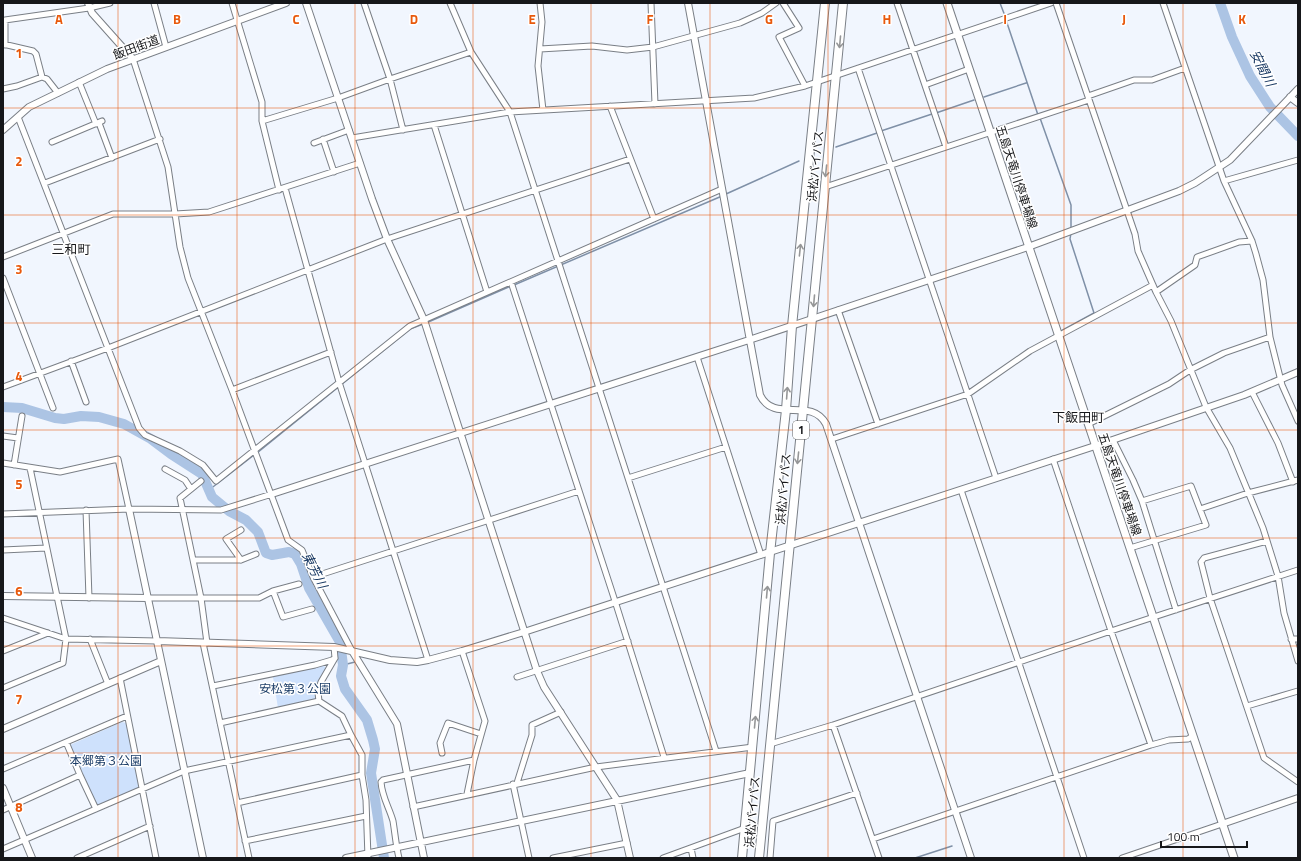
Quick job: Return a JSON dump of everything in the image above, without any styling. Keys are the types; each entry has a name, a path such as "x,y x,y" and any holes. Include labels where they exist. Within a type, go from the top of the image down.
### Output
{"highway":[{"name":"浜松バイパス","path":"742,858 770,553 786,410 792,326 825,3"},
{"name":"浜松バイパス","path":"759,858 843,3"}],"main road":[{"name":"五島天竜川停車場線","path":"947,3 1234,858"}],"street":[{"path":"58,93 47,79 42,76 36,54 33,51 4,45 5,20 89,5 110,3"},
{"path":"154,3 166,47"},
{"path":"232,3 262,102 262,121 278,190"},
{"name":"飯田街道","path":"3,130 29,108 107,69 286,3"},
{"path":"306,3 372,199 387,239 424,320 537,671 544,687 617,800 630,858"},
{"path":"364,3 390,79 403,130"},
{"path":"450,3 471,52 510,112 716,751"},
{"path":"540,3 542,22 538,66 543,110"},
{"path":"651,3 655,104"},
{"path":"688,3 758,387 763,401 772,408 803,410 818,413 823,418 832,439 971,858"},
{"path":"540,49 592,46 627,50 653,47 740,23 762,13 776,3"},
{"path":"783,3 799,28 779,37 805,86"},
{"path":"897,3 946,147"},
{"path":"352,138 510,112 707,102 754,98 805,86 1051,3"},
{"path":"1056,3 1135,234 1138,251 1156,292 1171,321 1206,407 1230,448 1263,528 1278,576 1284,613 1298,662"},
{"path":"1163,3 1224,181 1252,241 1263,280 1270,337 1281,380 1298,421"},
{"path":"89,5 92,13 133,59 168,167 183,260 288,540 302,550 313,577 349,650 397,724 424,858"},
{"path":"262,121 338,98 471,52"},
{"path":"858,68 996,478"},
{"path":"825,187 991,133 1134,80 1152,80 1185,68"},
{"path":"925,85 970,70"},
{"path":"3,89 17,86 42,76"},
{"path":"79,82 99,123 112,158"},
{"path":"3,514 129,509 221,510 750,340 1028,247 1179,191 1220,168 1230,160 1298,89"},
{"path":"1290,97 1298,103"},
{"path":"610,106 654,219"},
{"path":"18,117 45,183 139,428 145,435 192,458 203,466 216,481 410,326 722,189"},
{"path":"52,142 99,123"},
{"path":"434,125 487,292"},
{"path":"314,143 349,130"},
{"path":"45,183 160,139"},
{"path":"323,139 334,172"},
{"path":"3,387 108,348 387,239 630,159"},
{"path":"1224,181 1298,160"},
{"path":"3,257 113,214 175,214 210,212 360,163"},
{"path":"285,188 332,352 339,382 428,660"},
{"path":"1156,292 1196,265 1197,257 1239,242 1252,241"},
{"path":"3,278 53,408"},
{"path":"511,282 628,641 664,758"},
{"path":"832,439 968,394 1030,351 1153,285"},
{"path":"838,310 878,424"},
{"path":"1088,424 1169,384 1190,370 1224,353 1270,337"},
{"path":"232,390 332,352"},
{"path":"697,357 761,555"},
{"path":"71,362 86,402"},
{"path":"3,618 66,639 157,640 336,647 390,660 417,662 428,660 524,632 615,601 770,553 1095,446 1252,392 1298,372"},
{"path":"1200,509 1296,481 1252,392"},
{"path":"14,465 22,416"},
{"path":"3,436 18,438"},
{"path":"1113,440 1134,480 1142,501 1176,610"},
{"path":"628,478 726,447"},
{"path":"3,463 60,472 118,459 203,858"},
{"path":"1053,459 1151,745"},
{"path":"3,688 63,663 66,639 30,468"},
{"path":"165,469 184,480 191,489"},
{"path":"201,481 180,498 201,598 205,643 220,723 249,858"},
{"path":"1130,548 1155,542 1206,525 1191,486 1142,501"},
{"path":"961,490 1084,858"},
{"path":"313,577 579,491"},
{"path":"86,510 89,598"},
{"path":"241,530 226,539 241,560"},
{"path":"1267,541 1204,558 1200,562 1210,598 1264,758 1298,782"},
{"path":"3,550 46,548"},
{"path":"194,560 241,560 256,554"},
{"path":"770,744 833,725 1210,598 1298,570"},
{"path":"3,596 57,598 259,598 273,591 299,584"},
{"path":"273,591 283,617 312,609"},
{"path":"3,650 48,633"},
{"path":"90,639 108,684"},
{"path":"1291,639 1298,639"},
{"path":"517,677 628,641"},
{"path":"319,701 318,693 321,682 335,658 336,647"},
{"path":"462,651 485,721 466,794"},
{"path":"213,686 315,665 335,658"},
{"path":"3,729 161,661"},
{"path":"120,678 156,858"},
{"path":"1247,706 1298,691"},
{"path":"220,723 319,701 342,716 362,755 362,775 366,800 369,854"},
{"path":"529,858 515,784 532,735 532,725 561,712"},
{"path":"3,769 127,716"},
{"path":"442,753 440,743 448,723 481,734"},
{"path":"833,725 879,858"},
{"path":"3,850 184,771 351,735"},
{"path":"872,839 1151,745 1169,740 1188,739 1193,736"},
{"path":"66,742 96,809"},
{"path":"413,807 596,766 753,747"},
{"path":"399,858 393,848 393,822 381,791 381,782 383,780 407,776 474,760"},
{"path":"346,858 750,773"},
{"path":"3,810 80,775"},
{"path":"236,803 362,775"},
{"path":"3,788 32,858"},
{"path":"770,858 773,821 857,792"},
{"path":"1122,858 1298,798"},
{"path":"245,841 366,816"},
{"path":"77,858 150,826"},
{"path":"663,858 745,828"},
{"path":"553,858 627,844"},
{"path":"691,848 693,858"}],"green space":[{"name":"安松第３公園","path":"323,665 326,668 316,700 278,708 273,677"},
{"name":"本郷第３公園","path":"122,722 126,723 139,786 137,790 97,805 70,745"}],"waterway":[{"path":"1000,3 1005,16"},
{"name":"安間川","path":"1220,3 1232,37 1250,76 1270,107 1298,136"},
{"path":"1006,20 1038,115"},
{"path":"984,97 1026,83"},
{"path":"936,113 974,100"},
{"path":"881,131 932,114"},
{"path":"1040,118 1071,205 1071,229"},
{"path":"836,147 877,133"},
{"path":"726,194 799,161"},
{"path":"514,285 722,196"},
{"path":"1061,331 1094,313 1070,239 1071,233"},
{"path":"426,323 511,286"},
{"path":"257,453 410,329 423,324"},
{"name":"東芳川","path":"3,407 22,408 55,418 64,419 81,416 99,417 124,424 151,439 202,474 212,497 229,511 246,520 258,532 266,553 272,555 289,552 295,554 301,564 309,588 340,642 343,665 341,676 345,689 367,720 373,740 375,749 371,773 384,858"},
{"path":"209,490 254,455"},
{"path":"1297,645 1298,649"},
{"path":"343,665 355,662"},
{"path":"915,858 952,846"}],"district":[{"name":"三和町","path":"71,249"},
{"name":"下飯田町","path":"1078,417"}]}
